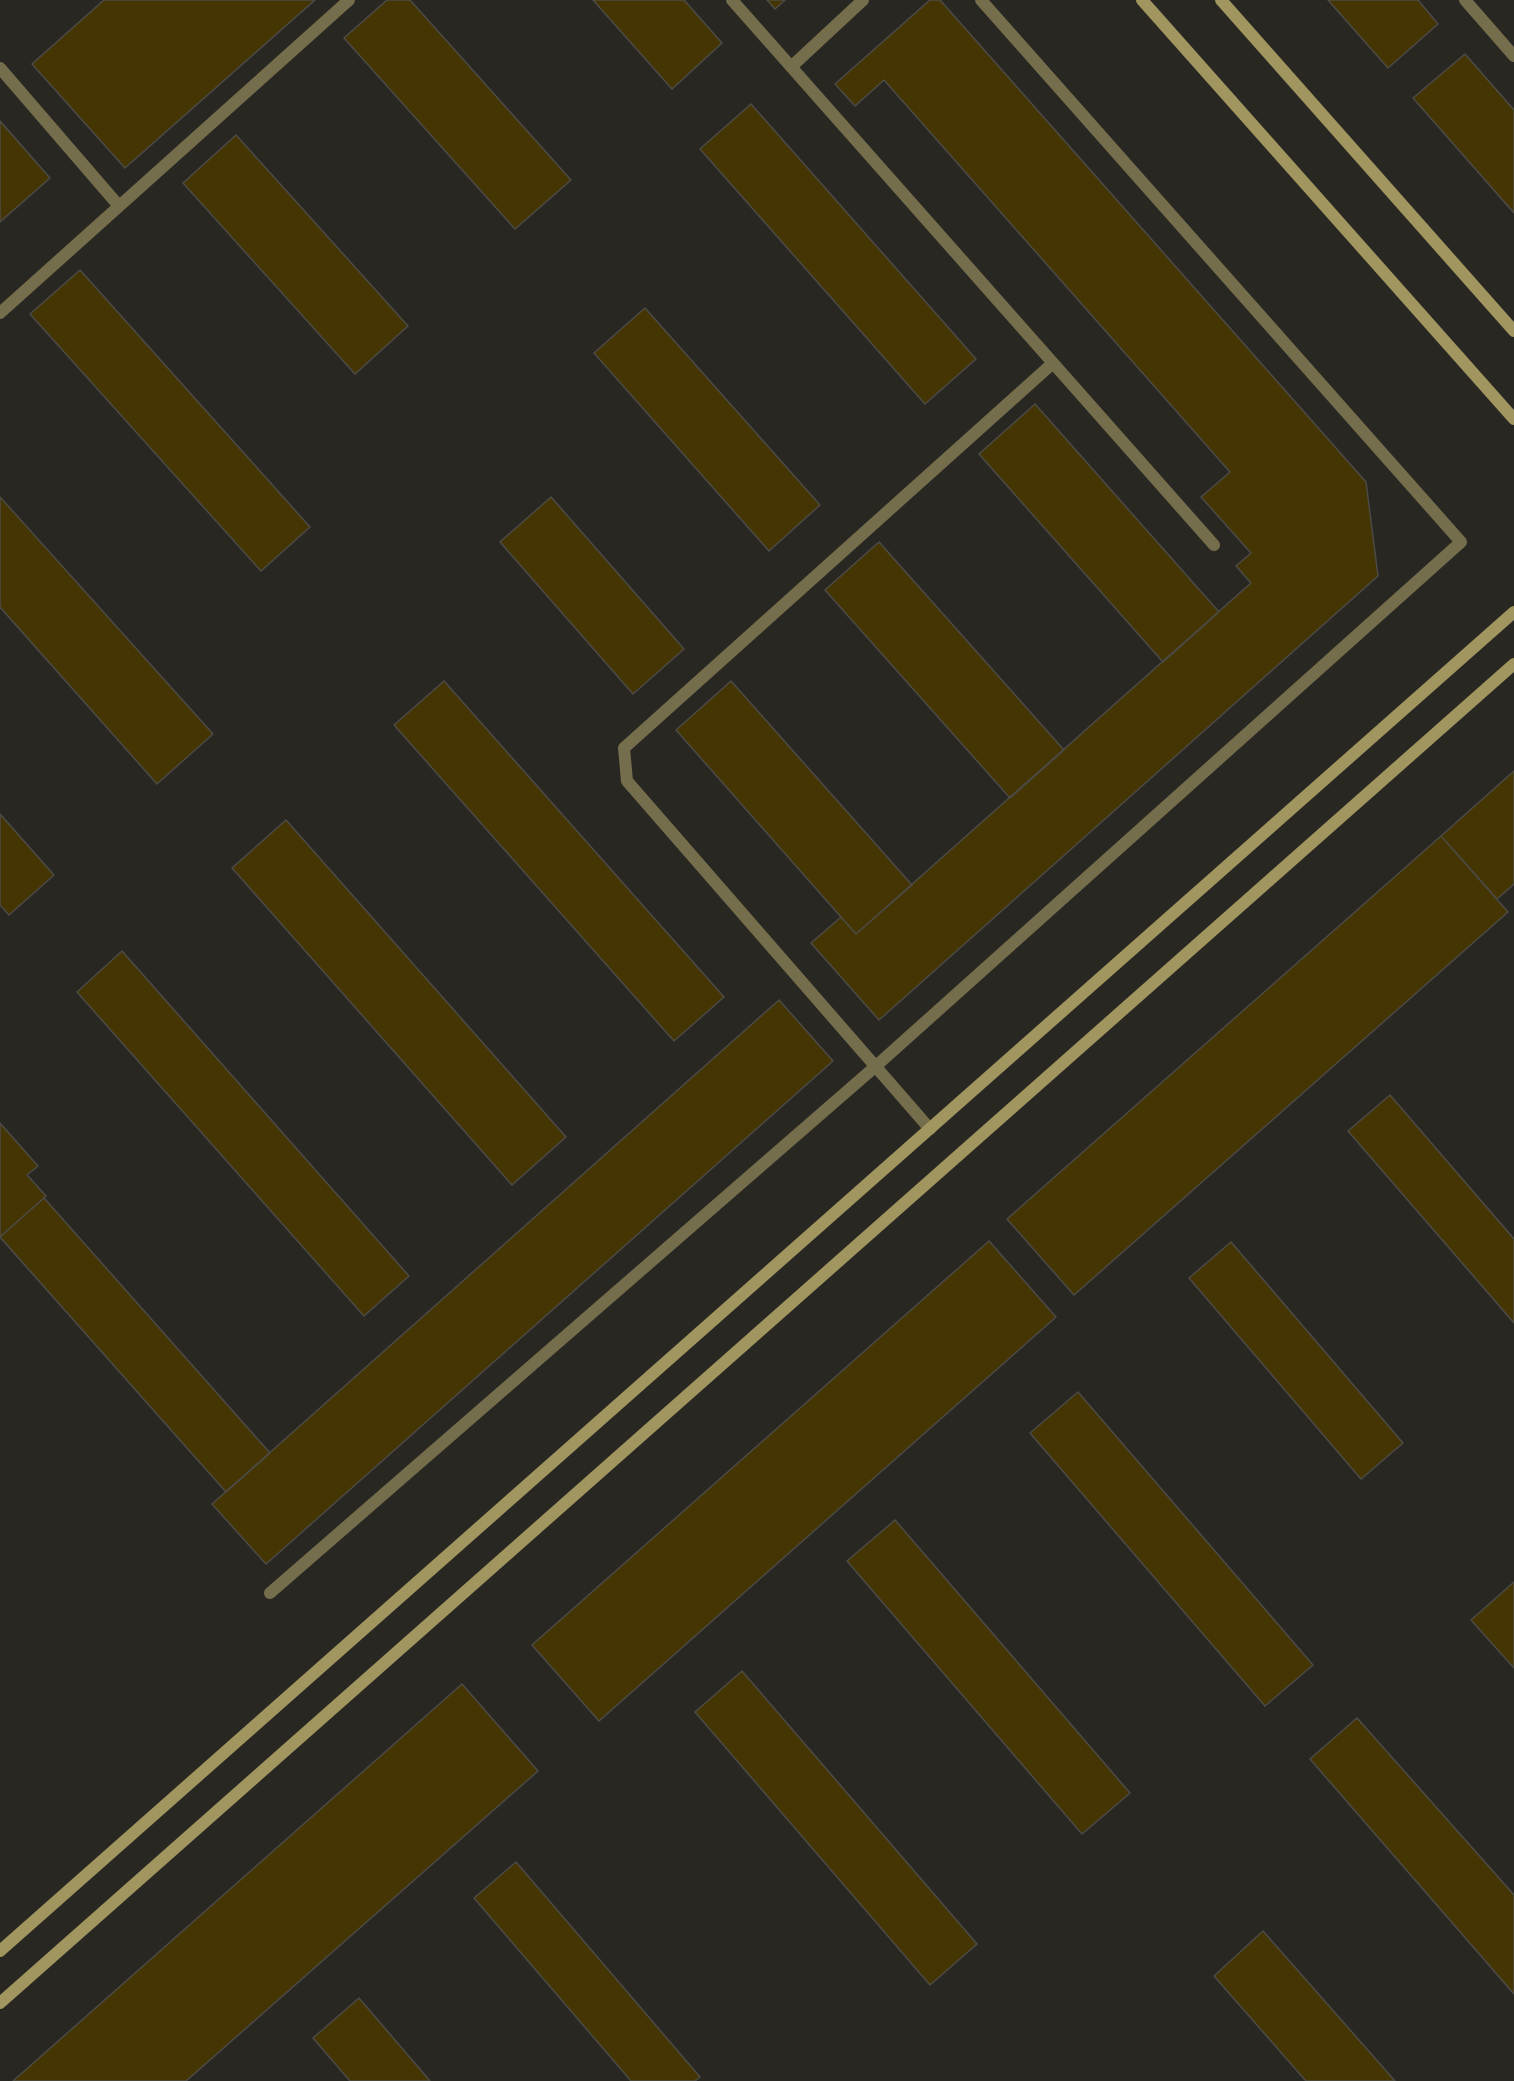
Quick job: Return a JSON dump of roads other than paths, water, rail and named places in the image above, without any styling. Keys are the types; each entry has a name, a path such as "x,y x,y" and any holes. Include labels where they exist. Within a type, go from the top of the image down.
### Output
{"street":[{"path":"0,313 348,0"},
{"path":"732,0 1214,545"},
{"path":"791,67 863,0"},
{"path":"270,1593 876,1066 1461,542 981,0"},
{"path":"1142,0 1514,419"},
{"path":"1221,0 1514,331"},
{"path":"1465,0 1514,56"},
{"path":"0,68 119,206"},
{"path":"930,1129 627,780 624,748 1053,363"},
{"path":"0,1951 1514,612"},
{"path":"0,2003 1514,664"}]}
